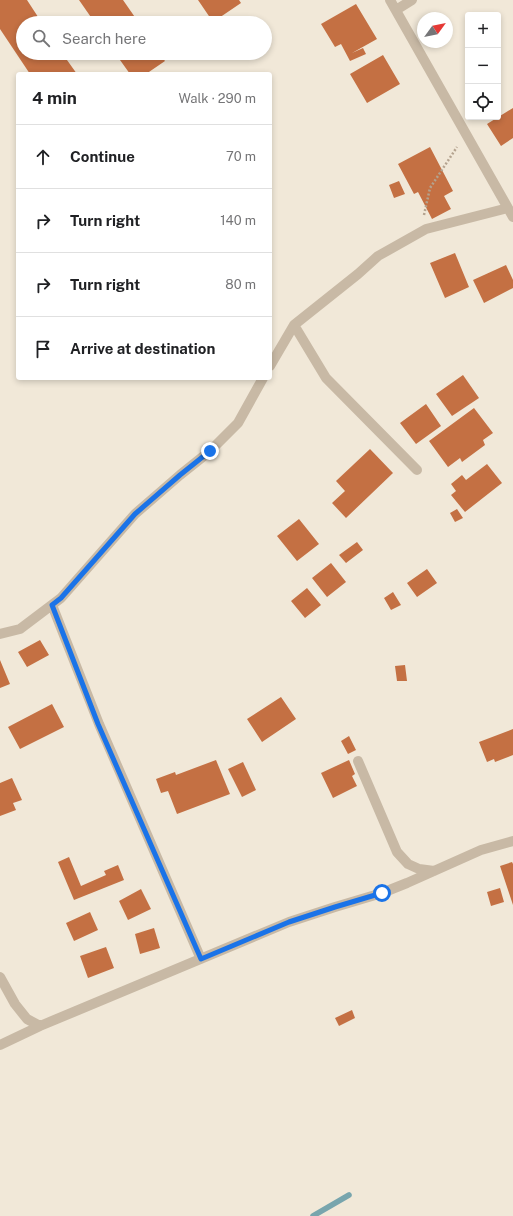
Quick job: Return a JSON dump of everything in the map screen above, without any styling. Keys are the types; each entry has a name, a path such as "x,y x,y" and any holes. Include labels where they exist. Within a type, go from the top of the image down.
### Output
{"street":[{"path":"390,0 513,218"},
{"path":"396,10 412,0"},
{"path":"272,363 294,325 378,256 426,229 508,208"},
{"path":"294,325 326,378 417,470"},
{"path":"0,634 20,629 61,598 135,514 210,451 238,423 262,380"},
{"path":"52,605 98,724 201,959"},
{"path":"358,761 397,852 408,864 419,869 434,872"},
{"path":"0,1045 40,1026 289,922 382,893 434,872 481,850 513,841"},
{"path":"0,977 14,1004 27,1019 40,1026"}],"path":[{"path":"419,233 430,188 456,148 468,138"}],"building":[{"path":"0,0 27,0 37,16 16,16 16,53 0,29"},
{"path":"79,0 123,0 134,16 90,16"},
{"path":"198,0 239,0 241,3 222,16 209,16"},
{"path":"356,4 377,39 352,53 363,48 366,54 350,61 341,44 335,47 321,24"},
{"path":"383,55 400,84 367,103 350,74"},
{"path":"21,60 67,60 76,72 29,72"},
{"path":"120,60 165,61 149,72 129,72"},
{"path":"513,108 513,138 501,146 487,124 494,120 501,120 501,115"},
{"path":"430,147 453,191 444,196 451,209 432,219 418,192 414,194 398,164"},
{"path":"399,181 405,194 394,198 389,185"},
{"path":"455,253 469,287 445,298 430,263"},
{"path":"506,265 513,280 513,288 484,303 473,280"},
{"path":"463,375 479,398 452,416 436,394"},
{"path":"426,404 441,426 416,444 400,423"},
{"path":"474,408 493,433 483,440 485,445 462,462 460,458 448,467 429,441"},
{"path":"370,449 393,473 346,518 332,503 345,491 336,481"},
{"path":"487,464 502,483 465,512 451,495 456,491 451,484 462,475 466,480"},
{"path":"457,509 463,518 455,522 450,513"},
{"path":"299,519 319,544 297,561 277,536"},
{"path":"357,542 363,550 346,563 339,555"},
{"path":"331,563 346,582 327,597 312,578"},
{"path":"427,569 437,583 417,597 407,583"},
{"path":"307,588 321,605 305,618 291,601"},
{"path":"393,592 401,605 391,610 384,598"},
{"path":"40,640 49,655 27,667 18,652"},
{"path":"0,660 10,684 0,688"},
{"path":"405,665 407,681 397,681 395,666"},
{"path":"281,697 296,719 262,742 247,719"},
{"path":"52,704 64,727 20,749 8,727"},
{"path":"513,729 513,755 495,762 494,759 487,762 479,742"},
{"path":"349,736 356,750 348,754 341,741"},
{"path":"216,760 230,794 177,814 168,791 161,793 156,779 175,772 176,775"},
{"path":"349,760 355,774 352,776 357,786 333,798 321,773"},
{"path":"243,762 256,790 242,797 228,769"},
{"path":"12,778 22,800 13,803 16,810 0,816 0,783"},
{"path":"69,857 81,886 106,875 104,871 118,865 124,880 74,900 58,862"},
{"path":"512,862 513,864 513,905 500,866"},
{"path":"500,888 504,902 491,906 487,892"},
{"path":"141,889 151,909 128,920 119,901"},
{"path":"90,912 98,930 74,941 66,923"},
{"path":"154,928 160,948 140,954 135,934"},
{"path":"106,947 114,968 88,978 80,956"},
{"path":"352,1010 355,1018 339,1026 335,1018"}],"waterway":[{"path":"313,1216 349,1195"}],"route":[{"path":"210,451 135,514 61,598 52,605 98,724 201,959 289,922 382,893"}]}
